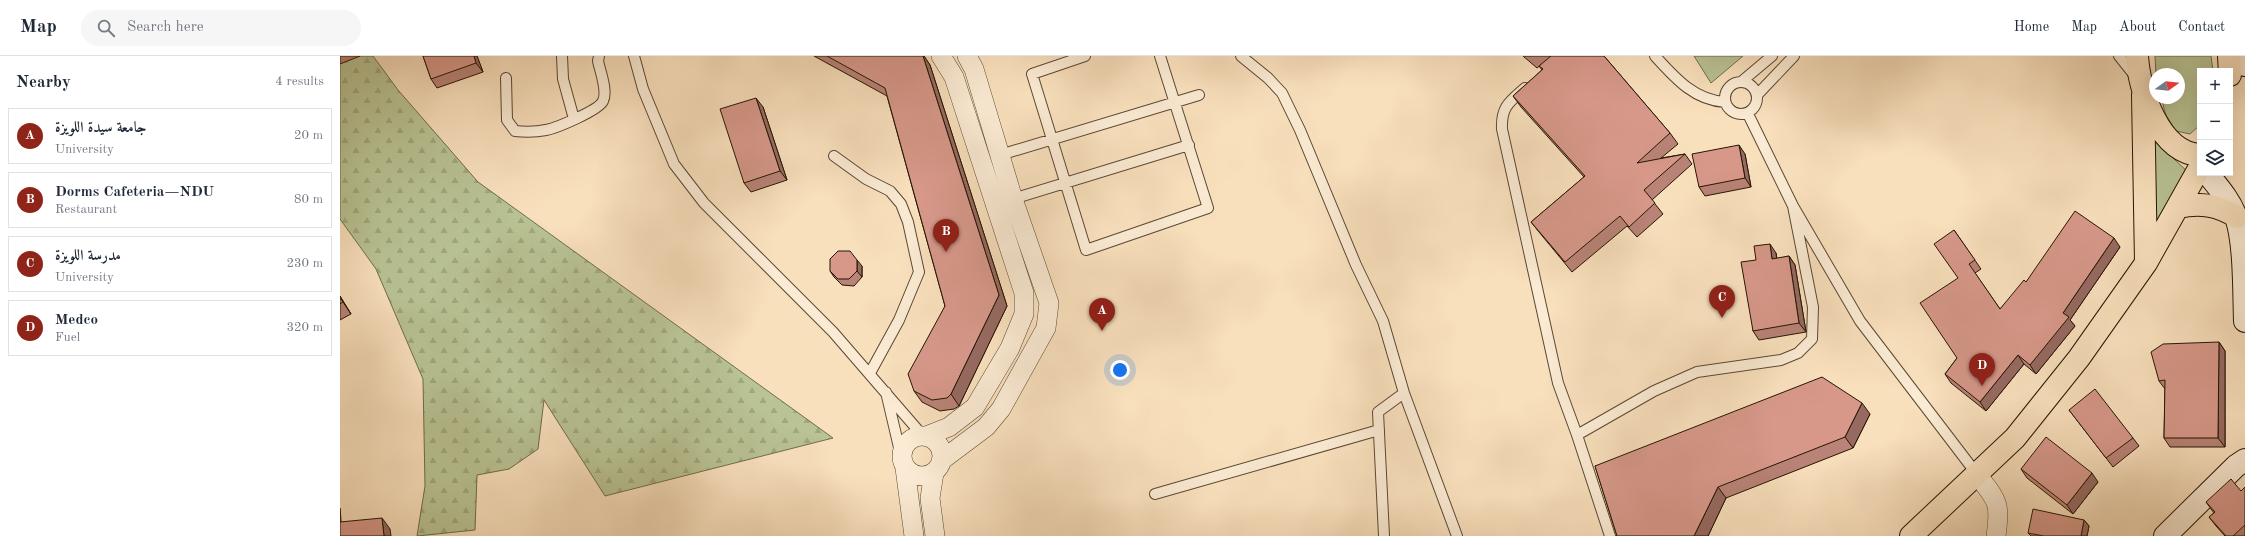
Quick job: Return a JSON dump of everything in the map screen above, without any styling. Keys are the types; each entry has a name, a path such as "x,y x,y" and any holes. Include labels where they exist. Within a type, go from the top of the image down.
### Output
{"highway":[{"path":"2137,56 2141,88 2146,263"},
{"path":"2229,56 2230,68"},
{"path":"2141,88 2159,126 2174,144 2197,159"},
{"path":"1911,536 2020,432 2079,358 2146,263 2178,207 2197,162"},
{"path":"2178,207 2190,204 2215,206 2237,217"}],"main road":[{"path":"2241,56 2245,65"},
{"path":"2209,176 2227,198 2237,217 2242,251 2245,321"},
{"path":"2165,536 2240,463 2245,443"}],"street":[{"path":"914,536 903,462 904,445 912,438 924,436 949,427 975,407 1010,348 1024,314 1024,293 1000,218 954,77 940,56"},
{"path":"903,462 910,474 918,477 938,466 986,427 1001,409 1046,328 1049,302 1014,199 974,69 967,56"},
{"path":"924,436 939,445 938,466 930,498 935,536"},
{"path":"1976,474 1995,498 2000,513 1996,536"}],"lane":[{"path":"562,56 563,79 574,119"},
{"path":"506,78 507,120 515,131 526,132 547,130 574,119 603,102 604,96 598,61 599,56"},
{"path":"634,56 643,89 674,164 704,203 833,332 924,436"},
{"path":"1085,56 1032,74 1086,250 1208,208 1160,56"},
{"path":"1241,56 1268,78 1282,93 1300,130 1356,265 1384,321 1404,392 1457,536"},
{"path":"1655,56 1688,90 1711,101 1725,102"},
{"path":"1741,82 1772,56"},
{"path":"1757,95 1794,56"},
{"path":"2119,56 2141,88"},
{"path":"1532,81 1510,101 1502,114 1502,129 1558,383 1610,536"},
{"path":"1741,82 1748,83 1754,88 1757,95 1757,102 1754,109 1748,114 1734,114 1725,102 1725,95 1728,88 1734,83 1741,82"},
{"path":"1000,155 1199,95"},
{"path":"1748,114 1793,206 1860,321 1976,474"},
{"path":"1014,199 1189,145"},
{"path":"834,156 866,179 890,192 901,204 908,222 919,272 899,320 870,373"},
{"path":"1576,435 1654,391 1697,372 1781,360 1798,353 1812,338 1812,307 1793,206"},
{"path":"885,390 903,462"},
{"path":"1384,536 1378,412 1404,392"},
{"path":"1155,494 1379,430"}],"green space":[{"path":"340,56 373,56 398,90 478,182 833,438 605,496 544,400 538,449 509,469 477,475 475,530 417,536 425,486 423,379 376,269 340,219"},
{"path":"1694,56 1743,56 1711,83"},
{"path":"2155,56 2211,56 2213,68 2197,68 2197,128 2190,134 2176,131 2166,115 2163,104 2185,104 2185,68 2156,68"},
{"path":"2153,139 2190,174 2154,233"}],"building":[{"path":"423,56 474,56 476,63 431,79"},
{"path":"827,56 923,56 999,295 951,394 947,398 932,400 914,391 908,374 945,306 885,88"},
{"path":"1551,56 1604,56 1670,133 1637,163 1685,154 1644,190 1655,203 1629,227 1620,216 1565,262 1531,222 1585,176 1513,96 1543,69 1539,66"},
{"path":"756,98 780,171 744,183 720,109"},
{"path":"1739,145 1745,178 1699,187 1692,154"},
{"path":"2075,211 2114,238 2063,313 2069,317 2030,365 2018,355 1980,402 1945,374 1957,358 1920,303 1958,278 1934,244 1954,230 1975,260 1969,264 2000,309 2024,280 2026,282"},
{"path":"1770,244 1772,259 1789,256 1799,323 1753,331 1741,262 1756,260 1754,246"},
{"path":"838,251 850,251 857,260 857,271 849,279 838,279 830,271 830,259"},
{"path":"2219,342 2218,438 2164,438 2165,380 2159,381 2151,352 2163,344"},
{"path":"1822,377 1862,403 1845,437 1718,487 1694,536 1617,536 1595,466"},
{"path":"2095,389 2133,438 2106,458 2069,410"},
{"path":"2046,437 2092,473 2067,505 2021,469"},
{"path":"2231,479 2241,491 2245,487 2245,525 2233,536 2226,536 2209,517 2215,512 2206,502"},
{"path":"2033,509 2084,520 2081,536 2044,536 2028,533"},
{"path":"382,518 384,536 340,536 340,522"}],"place":[{"name":"Dorms Cafeteria—NDU","path":"946,252"},
{"name":"مدرسة اللويزة","path":"1722,318"},
{"name":"جامعة سيدة اللويزة","path":"1102,331"},
{"name":"Medco","path":"1982,386"}]}
